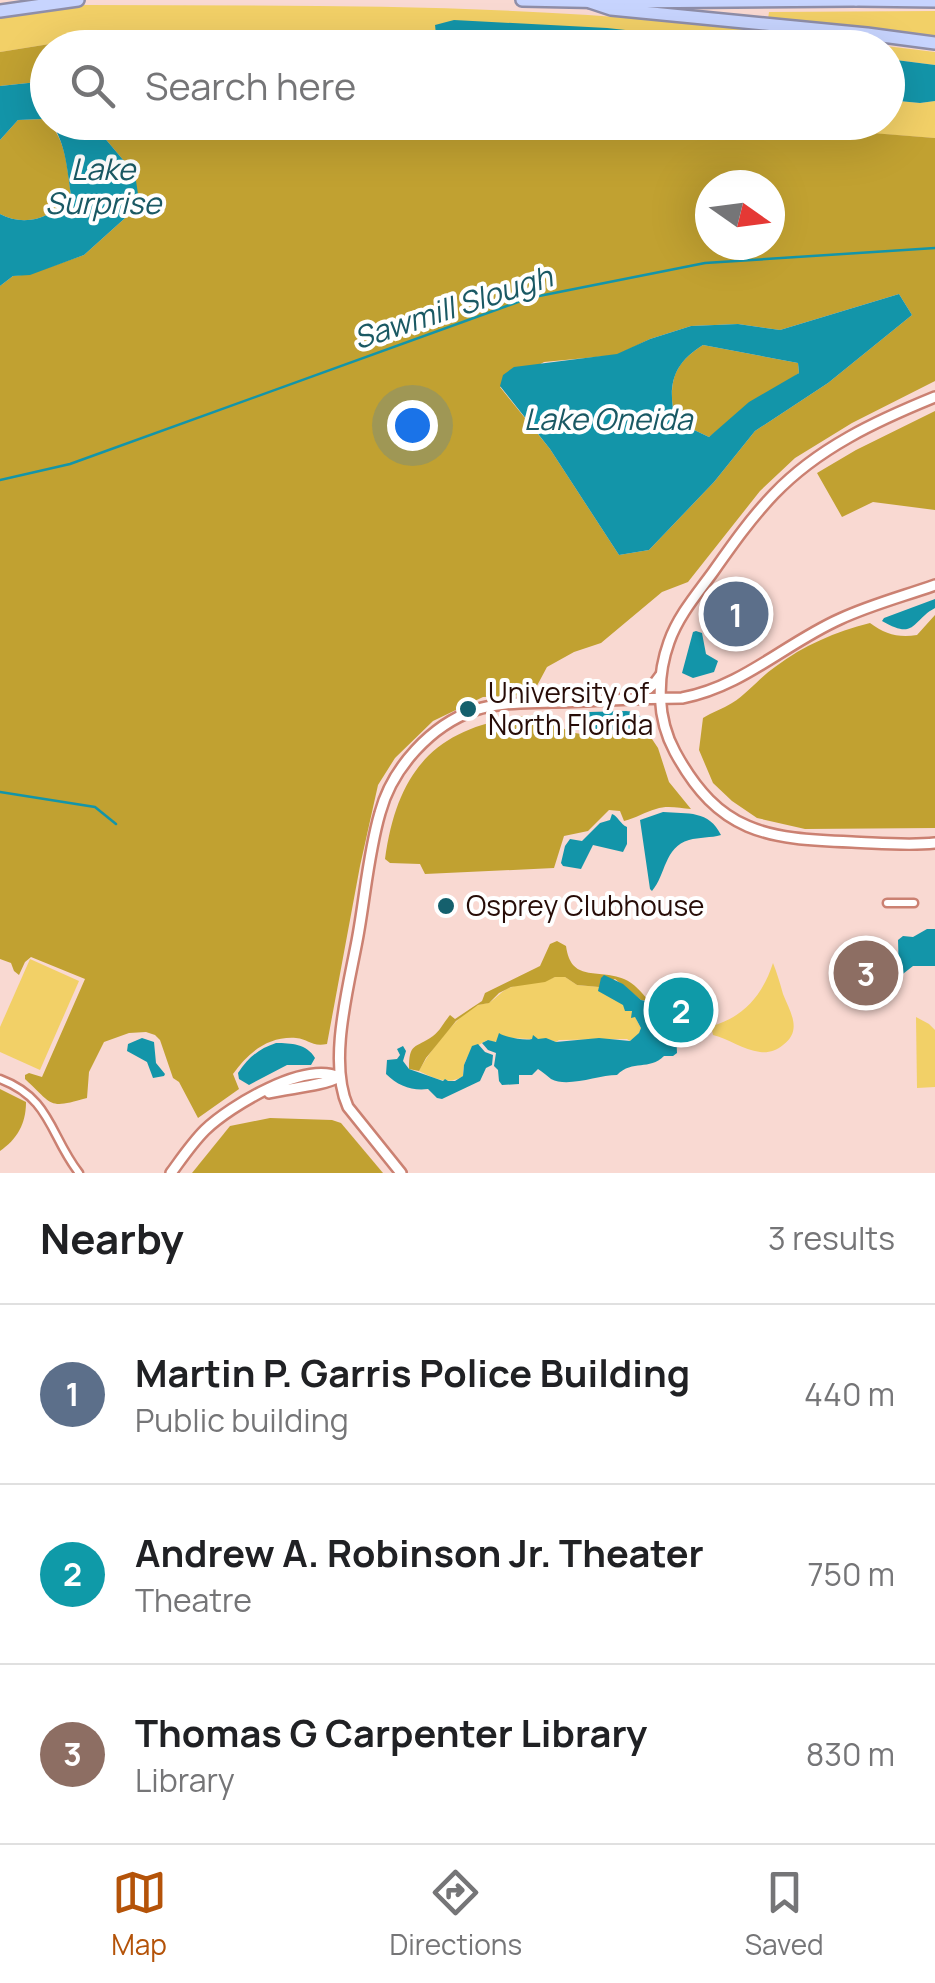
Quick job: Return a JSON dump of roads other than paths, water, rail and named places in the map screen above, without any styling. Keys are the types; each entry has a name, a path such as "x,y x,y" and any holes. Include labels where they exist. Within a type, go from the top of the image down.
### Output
{"highway":[{"path":"0,12 78,0"},
{"path":"522,0 935,2"},
{"path":"590,2 611,9 826,30"},
{"path":"905,40 934,44"}],"street":[{"path":"935,395 818,456 762,507 684,612 670,640 661,673 660,698 665,730 688,775 706,798 744,826 790,839 935,843"},
{"path":"400,1173 354,1118 343,1096 338,1062 380,811 403,764 447,723 476,710 522,703 682,698 708,692 841,618 935,585"},
{"path":"634,699 654,684 661,673"},
{"path":"887,904 914,903"},
{"path":"171,1173 208,1127 252,1097 339,1077"},
{"path":"0,1080 28,1094 42,1108 78,1172"}],"water":[{"path":"454,20 626,30 436,30 435,25"},
{"path":"905,61 935,65 935,101 905,102"},
{"name":"Lake Surprise","path":"30,83 30,120 18,120 0,140 0,86"},
{"name":"Lake Surprise","path":"60,140 106,140 135,174 138,194 134,210 84,255 30,275 13,276 0,286 0,214 29,220 56,209 71,195"},
{"name":"Lake Oneida","path":"899,294 912,315 828,383 755,431 714,482 649,550 619,555 550,449 500,386 503,375 514,367 617,354 691,326 738,324 780,330","holes":["703,345 798,363 799,373 749,402 709,437 675,421 674,377 684,360"]},
{"path":"935,599 935,608 908,629 882,621 884,618"},
{"path":"696,631 702,633 706,654 718,661 714,672 693,678 682,673"},
{"path":"589,712 635,712 646,721 649,735 588,729 584,718"},
{"path":"663,812 704,817 721,835 681,844 670,855 652,891 640,820"},
{"path":"612,814 627,827 623,852 593,845 581,869 563,866 565,846 570,839 582,841 600,823 610,820"},
{"path":"935,929 935,966 913,966 899,977 898,940"},
{"path":"604,975 623,984 641,1000 651,1002 676,1030 677,1053 629,1067 617,1075 566,1082 551,1079 538,1069 532,1075 519,1075 519,1084 502,1085 494,1066 496,1053 482,1043 496,1042 499,1033 524,1039 532,1039 533,1035 556,1042 599,1038 630,1041 639,1033 641,1028 635,1017 631,1018 632,1011 625,1011 623,1005 598,991"},
{"path":"142,1038 154,1042 156,1063 164,1076 153,1078 147,1062 127,1051 128,1044"},
{"path":"276,1043 303,1047 315,1058 311,1065 287,1065 249,1085 239,1079 238,1073 250,1058"},
{"path":"478,1044 493,1055 492,1065 480,1081 442,1099 428,1089 400,1085 386,1074 387,1060 397,1059 397,1049 403,1046 403,1061 409,1069 443,1081 455,1081 463,1076 472,1046"}],"waterway":[{"name":"Sawmill Slough","path":"0,480 70,464 529,298 705,263 935,248"},
{"path":"0,792 95,807 116,824"}],"place":[{"name":"Martin P. Garris Police Building","path":"736,614"},
{"name":"University of North Florida","path":"468,709"},
{"name":"Osprey Clubhouse","path":"446,906"},
{"name":"Thomas G Carpenter Library","path":"866,973"},
{"name":"Andrew A. Robinson Jr. Theater","path":"681,1010"}]}
